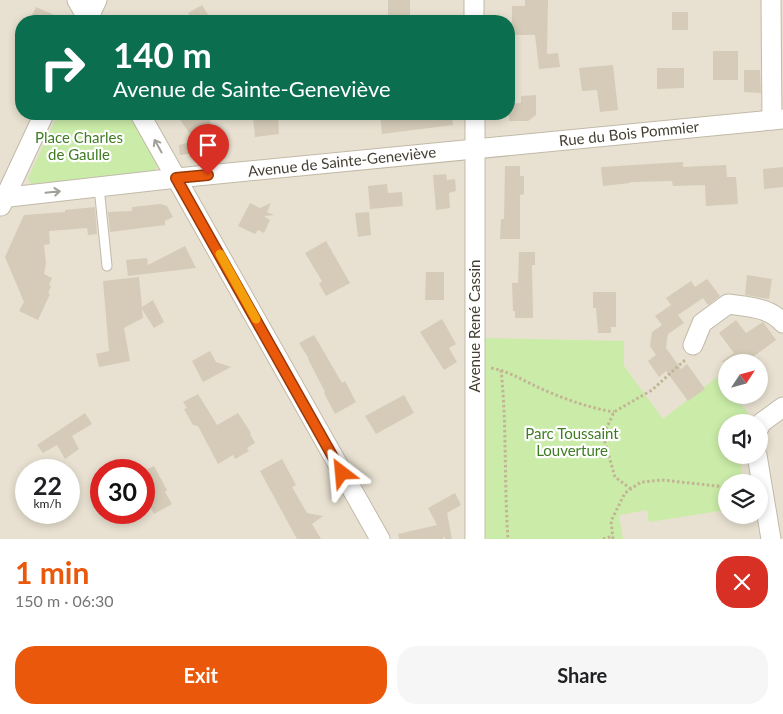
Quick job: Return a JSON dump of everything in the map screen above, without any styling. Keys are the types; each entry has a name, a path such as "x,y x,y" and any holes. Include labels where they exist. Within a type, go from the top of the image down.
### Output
{"street":[{"path":"77,0 85,15"},
{"path":"91,15 97,0"},
{"path":"474,0 474,15"},
{"path":"771,0 778,119"},
{"name":"Rue du Bois Pommier","path":"475,149 778,119"},
{"path":"1,201 41,120"},
{"path":"143,120 380,539"},
{"name":"Avenue René Cassin","path":"475,120 475,539"},
{"name":"Avenue de Sainte-Geneviève","path":"1,201 176,178 475,149"},
{"path":"693,344 702,323 728,304 767,310 777,316 783,323"},
{"path":"768,418 783,407"},
{"path":"759,464 771,539"}],"lane":[{"path":"99,187 107,266"}],"path":[{"path":"631,489 615,477 603,436 614,412 652,390 689,356 693,344"},
{"path":"475,364 507,371 544,390 590,408 614,412"},
{"path":"501,370 505,412 505,492 508,539"},
{"path":"602,539 613,538 611,521 625,493 641,482 662,480 718,486"}],"shaded area":[{"path":"0,0 783,0 783,539 0,539"}],"green space":[{"name":"Place Charles de Gaulle","path":"55,120 133,120 158,165 154,172 31,184 28,178"},
{"name":"Parc Toussaint Louverture","path":"486,338 624,341 624,366 663,419 718,377 718,404 741,404 749,414 718,414 718,464 740,464 742,474 718,474 718,511 649,522 647,510 619,515 623,539 486,539"}],"building":[{"path":"388,0 410,0 410,15 388,15"},
{"path":"525,0 548,0 547,54 558,53 560,67 539,69 535,35 515,35 515,15 512,15 512,6 525,6"},
{"path":"202,5 208,15 189,15 188,13"},
{"path":"36,7 54,15 32,15"},
{"path":"672,12 688,12 688,30 672,30"},
{"path":"713,51 738,51 738,80 713,80"},
{"path":"613,65 618,110 600,112 597,90 582,91 579,68"},
{"path":"657,68 684,68 684,88 657,89"},
{"path":"744,70 760,70 761,93 744,92"},
{"path":"536,95 536,115 528,121 509,121 515,120 515,104 521,103 521,96"},
{"path":"180,120 210,120 213,138 218,137 219,150 180,155 179,145 191,142 190,134"},
{"path":"253,120 278,120 279,134 255,137"},
{"path":"381,120 453,120 453,125 382,134"},
{"path":"683,162 683,167 726,165 727,177 736,177 738,204 706,206 705,185 673,186 672,181 630,182 603,186 601,167"},
{"path":"505,166 520,166 520,176 524,176 524,194 520,195 520,239 500,239 501,219 504,219"},
{"path":"783,167 783,187 764,189 763,169"},
{"path":"446,174 447,180 455,179 456,191 449,193 450,208 436,210 433,175"},
{"path":"387,184 388,193 402,192 403,206 370,209 368,186"},
{"path":"250,203 260,208 271,203 267,212 274,215 264,216 270,220 264,233 258,230 255,234 238,226"},
{"path":"161,204 167,206 173,217 165,221 165,225 110,232 108,212 132,211 132,207"},
{"path":"95,207 97,234 88,235 87,228 49,231 50,244 44,245 46,263 44,274 52,278 48,293 50,294 38,320 19,311 24,302 5,257 24,215 65,212 65,210"},
{"path":"369,212 371,235 358,237 355,213"},
{"path":"326,241 350,283 326,296 319,284 322,281 305,253"},
{"path":"185,246 196,268 128,276 126,260 147,258 148,265"},
{"path":"519,252 535,252 535,265 532,265 533,318 515,318 515,311 513,311 512,283 518,283"},
{"path":"426,272 444,272 444,300 425,300"},
{"path":"747,275 772,279 769,299 745,295"},
{"path":"139,277 142,307 153,300 164,322 154,328 142,309 143,318 124,328 130,361 99,367 96,354 109,351 103,281"},
{"path":"707,279 720,296 708,305 703,298 678,315 684,323 668,334 667,340 666,348 681,369 687,364 705,389 688,401 666,371 659,377 648,361 656,355 650,346 652,332 662,325 655,316 671,305 666,298 691,281 695,287"},
{"path":"593,292 616,292 616,327 611,327 611,333 598,333 596,308 593,308"},
{"path":"442,319 456,344 449,348 457,362 444,370 420,332"},
{"path":"736,320 746,333 763,322 776,340 757,354 733,354 734,353 719,333"},
{"path":"314,335 342,383 345,381 356,402 335,414 309,359 299,343"},
{"path":"210,351 216,362 231,367 203,382 192,361"},
{"path":"198,394 217,425 238,413 255,443 247,448 249,451 235,459 233,455 218,464 198,426 193,425 184,409 187,408 183,402"},
{"path":"404,395 414,413 376,434 365,416"},
{"path":"85,413 92,424 72,436 79,449 65,459 57,445 43,453 37,445"},
{"path":"282,459 296,485 292,487 307,513 323,516 312,524 321,539 297,539 260,471"},
{"path":"155,468 167,490 165,492 172,504 155,513"},
{"path":"455,493 461,505 447,513 452,539 445,539 444,536 443,539 399,539 398,534 437,525 428,508"}],"slow traffic":[{"path":"220,254 256,319"}],"route":[{"path":"208,175 176,178 342,473"}]}
